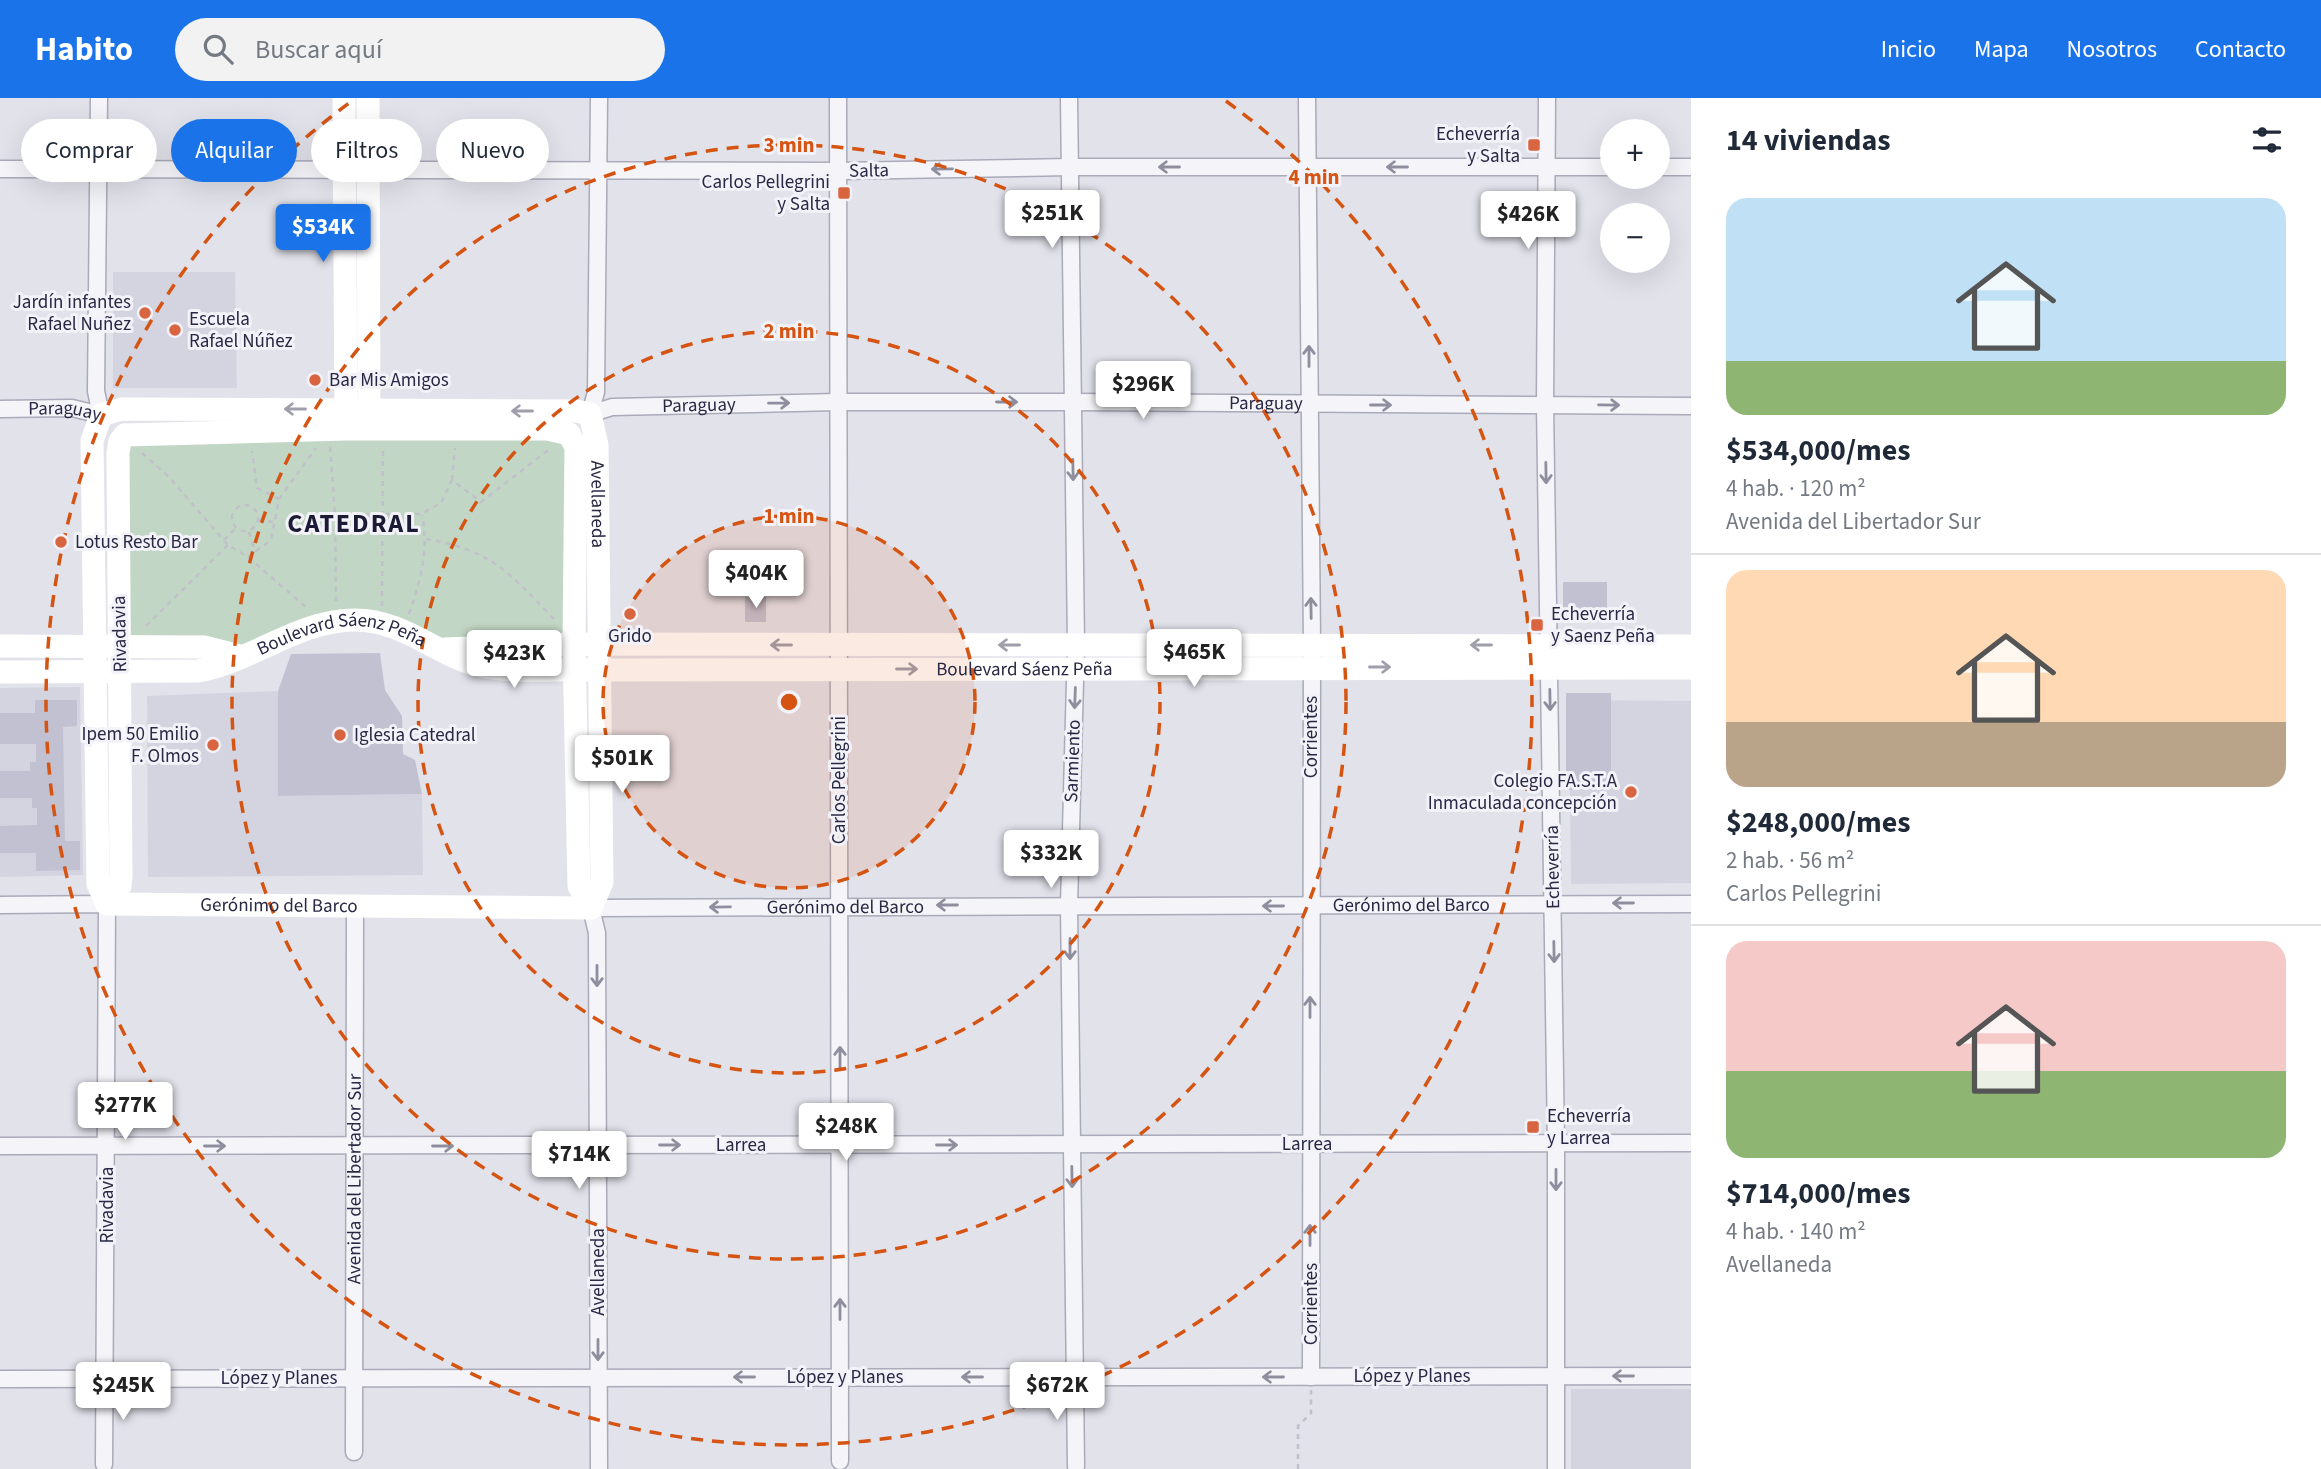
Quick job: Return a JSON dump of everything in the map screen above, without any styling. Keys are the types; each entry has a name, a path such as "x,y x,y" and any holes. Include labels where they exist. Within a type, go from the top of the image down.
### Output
{"main road":[{"path":"344,98 344,119"},
{"path":"368,98 368,119"},
{"path":"346,182 357,423"},
{"path":"357,423 367,182"},
{"name":"Paraguay","path":"101,415 122,409 456,429 548,429 569,435"},
{"name":"Paraguay","path":"125,435 249,432 576,411 590,414"},
{"path":"569,435 590,414"},
{"name":"Avellaneda","path":"590,414 597,445 602,882 591,908"},
{"path":"101,415 125,435"},
{"name":"Rivadavia","path":"101,415 92,441 98,884 107,904 120,886 121,876 118,453 120,441 125,435"},
{"name":"Avellaneda","path":"569,435 576,447 574,644 579,886 591,908"},
{"name":"Boulevard Sáenz Peña","path":"0,672 120,674 198,671 217,668 239,656 330,622 392,627 486,667 598,670 1076,668 1312,656"},
{"name":"Boulevard Sáenz Peña","path":"444,649 574,644 1076,644 1312,656 1550,657 1691,668"},
{"name":"Boulevard Sáenz Peña","path":"0,646 204,647 239,656"},
{"name":"Boulevard Sáenz Peña","path":"1550,657 1691,646"},
{"name":"Gerónimo del Barco","path":"107,904 591,908"}],"street":[{"name":"Rivadavia","path":"99,98 99,119"},
{"name":"Avellaneda","path":"590,414 596,392 599,98"},
{"name":"Carlos Pellegrini","path":"838,98 841,1461"},
{"name":"Sarmiento","path":"1069,98 1076,644 1069,905 1076,1466"},
{"name":"Corrientes","path":"1307,98 1312,656 1311,1377"},
{"name":"Echeverría","path":"1547,98 1545,405 1556,1144 1556,1469"},
{"name":"Salta","path":"157,167 311,168"},
{"name":"Salta","path":"422,168 838,171 1070,167 1600,167"},
{"path":"1670,167 1691,167"},
{"name":"Salta","path":"0,169 21,169"},
{"name":"Rivadavia","path":"98,182 96,391 101,415"},
{"name":"Paraguay","path":"590,414 612,407 838,402 1691,406"},
{"name":"Paraguay","path":"0,409 72,408 101,415"},
{"name":"Rivadavia","path":"104,1464 107,904"},
{"name":"Gerónimo del Barco","path":"0,905 107,904"},
{"name":"Gerónimo del Barco","path":"591,908 1691,904"},
{"name":"Avenida del Libertador Sur","path":"354,1451 355,906"},
{"name":"Avellaneda","path":"591,908 597,933 599,1469"},
{"name":"Larrea","path":"0,1146 1691,1143"},
{"name":"López y Planes","path":"0,1379 1691,1376"}],"path":[{"path":"248,557 271,540 279,499 357,423"},
{"path":"330,622 335,515 357,423"},
{"path":"357,423 383,516 392,627"},
{"path":"335,515 421,514 441,503 453,480 456,429"},
{"path":"249,432 257,488 279,499"},
{"path":"125,435 169,477 228,545 248,557 330,622"},
{"path":"453,480 481,502 569,435"},
{"path":"236,528 232,516 239,506 251,506 258,513 258,520 248,531"},
{"path":"392,627 425,568 426,539 421,514"},
{"path":"258,520 275,522"},
{"path":"224,540 236,528"},
{"path":"236,528 248,531"},
{"path":"248,531 255,552"},
{"path":"426,539 461,545 503,567 574,644"},
{"path":"120,647 138,634 228,545"},
{"path":"1298,1469 1298,1426 1311,1413 1311,1377"}],"shaded area":[{"name":"Escuela Rafael Núñez","path":"113,272 235,272 237,388 113,388"},
{"path":"80,687 83,875 0,877 0,688"},
{"name":"Ipem 50 Emilio F. Olmos","path":"278,691 278,796 422,794 423,875 148,877 147,696"},
{"name":"Colegio FA.S.T.A Inmaculada concepción","path":"1569,700 1691,701 1691,883 1571,884"},
{"path":"1571,1389 1691,1389 1691,1469 1571,1469"}],"green space":[{"path":"569,434 574,644 444,649 373,622 239,656 120,647 120,441"}],"building":[{"path":"1563,582 1607,582 1607,621 1563,621"},
{"path":"745,597 766,597 766,622 745,622"},
{"name":"Iglesia Catedral","path":"380,653 385,690 402,716 403,754 415,760 422,794 278,796 278,691 291,654"},
{"path":"1566,693 1611,693 1611,790 1566,790"},
{"path":"35,700 77,700 77,726 63,727 65,841 80,841 80,870 36,871 36,853 0,853 0,826 37,825 37,808 32,808 32,798 0,798 0,771 30,771 30,762 36,762 36,744 0,744 0,713 35,713"}],"place":[{"name":"Echeverría y Salta","path":"1534,145"},
{"name":"Carlos Pellegrini y Salta","path":"844,193"},
{"name":"Jardín infantes Rafael Nuñez","path":"145,313"},
{"name":"Escuela Rafael Núñez","path":"175,330"},
{"name":"Bar Mis Amigos","path":"315,380"},
{"name":"Lotus Resto Bar","path":"61,542"},
{"name":"Grido","path":"630,614"},
{"name":"Echeverría y Saenz Peña","path":"1537,625"},
{"name":"Iglesia Catedral","path":"340,735"},
{"name":"Ipem 50 Emilio F. Olmos","path":"213,745"},
{"name":"Colegio FA.S.T.A Inmaculada concepción","path":"1631,792"},
{"name":"Echeverría y Larrea","path":"1533,1127"}],"district":[{"name":"CATEDRAL","path":"354,523"}]}
